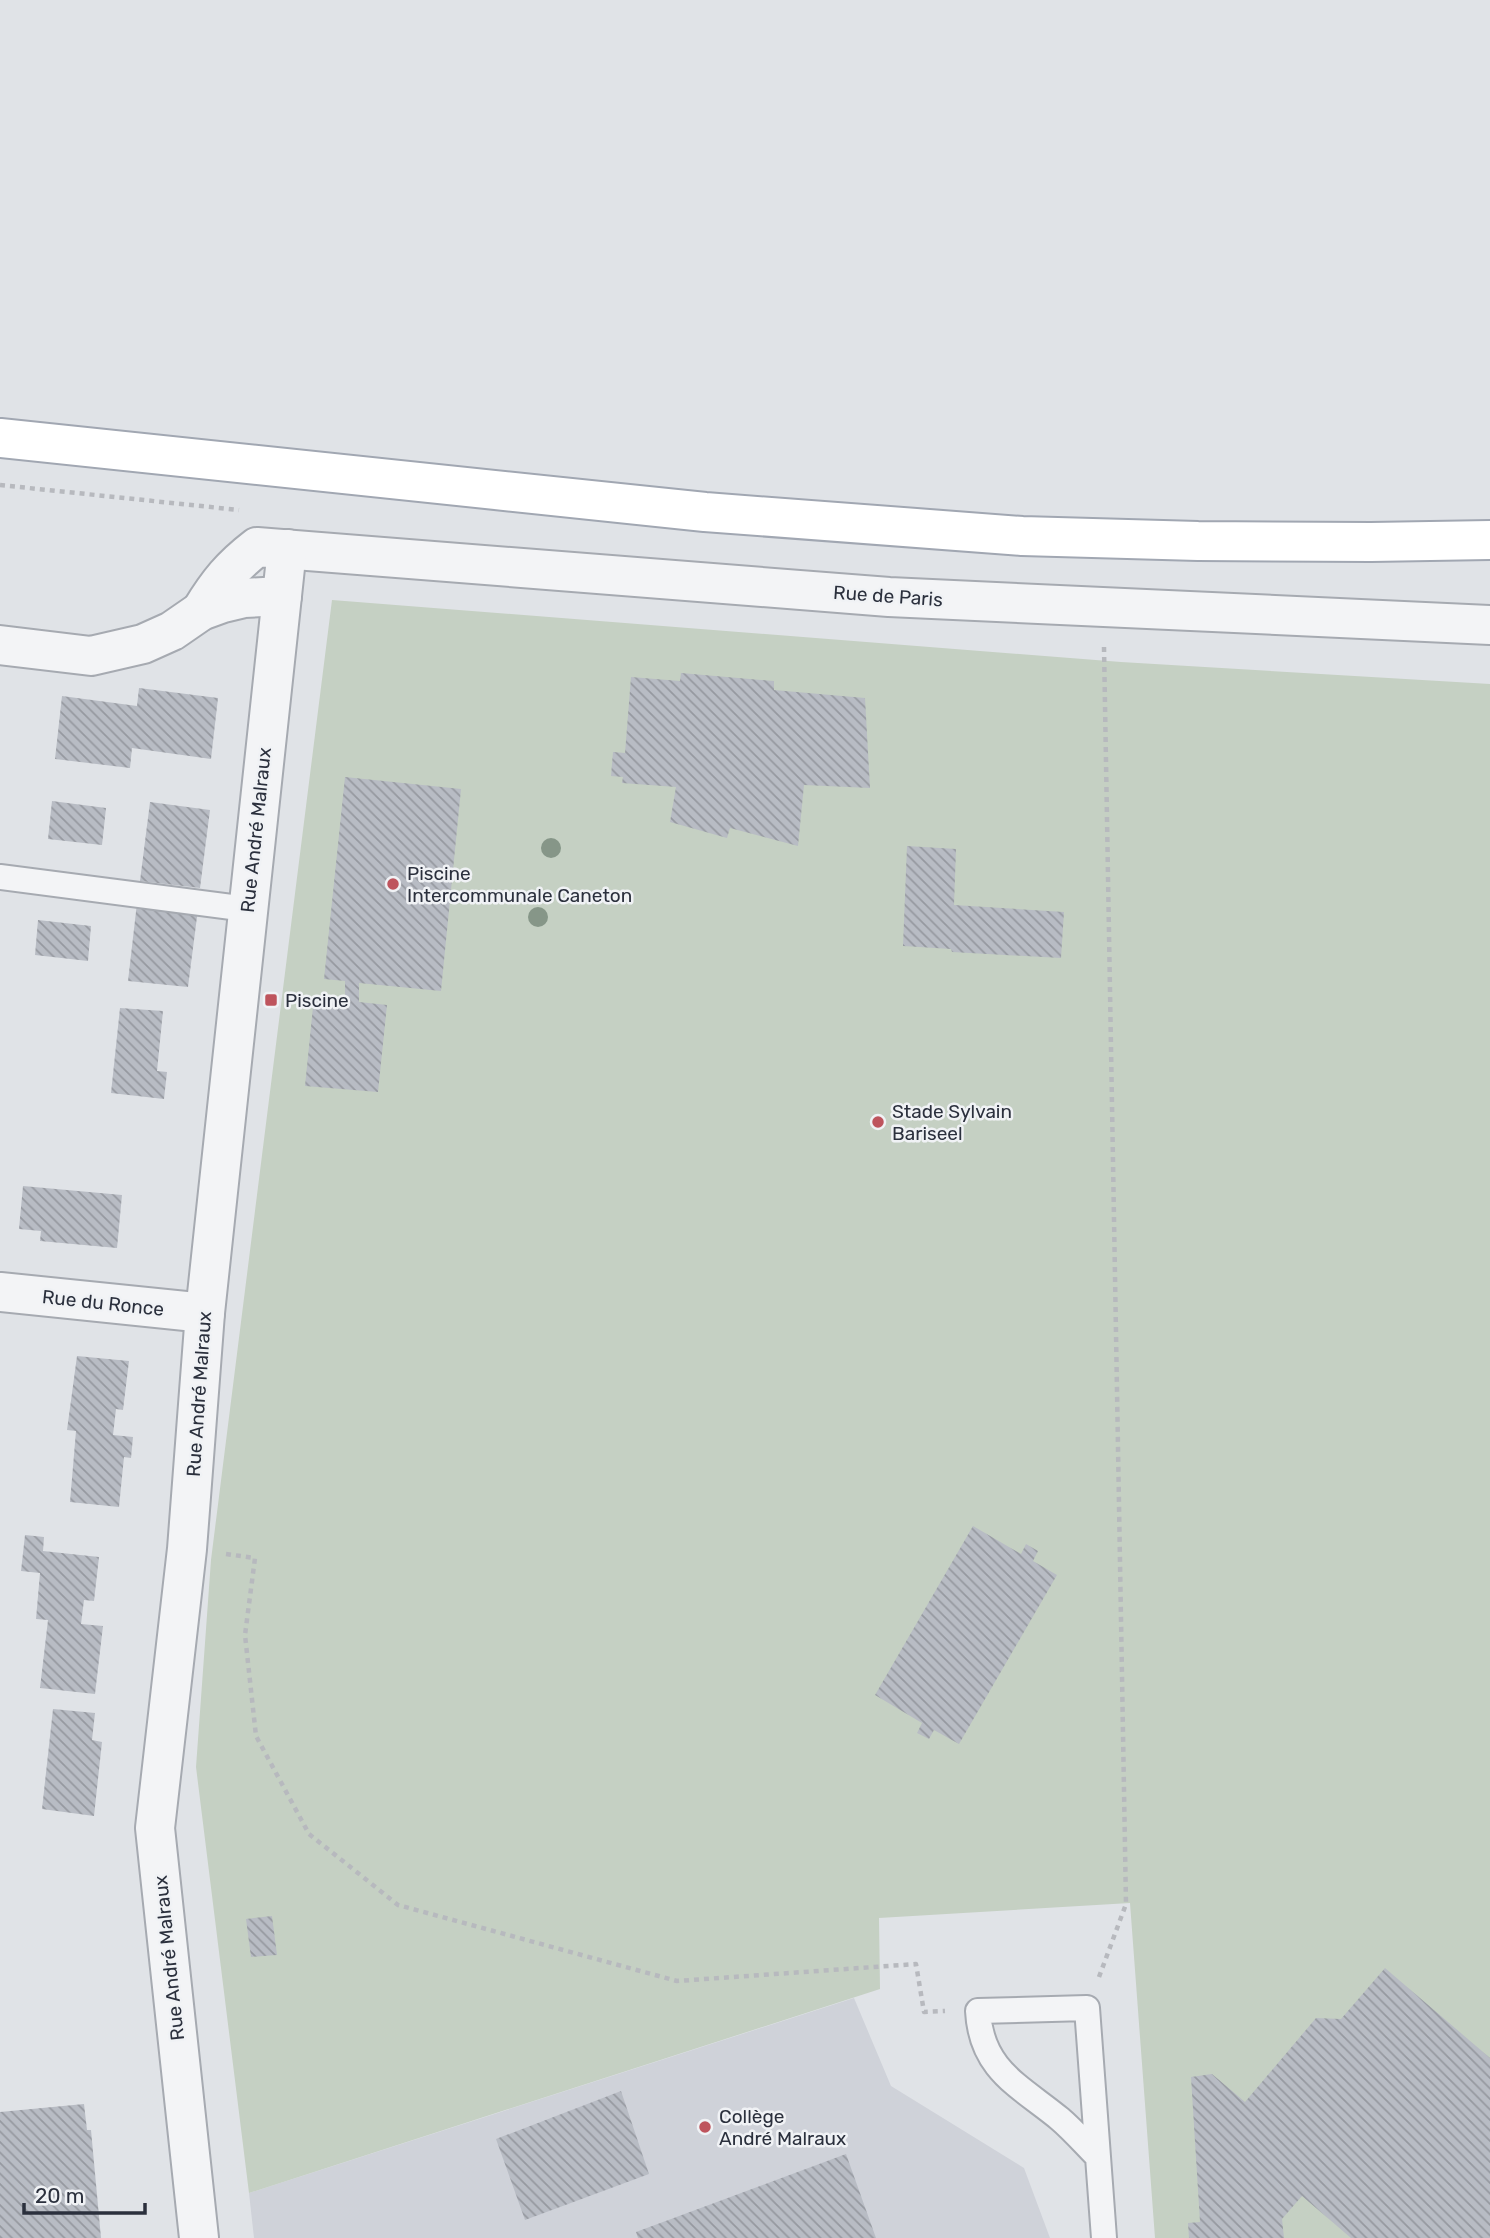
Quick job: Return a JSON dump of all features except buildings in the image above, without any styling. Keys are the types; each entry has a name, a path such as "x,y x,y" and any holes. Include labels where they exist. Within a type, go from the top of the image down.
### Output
{"main road":[{"path":"0,438 705,512 1009,536 1212,541 1490,540"}],"street":[{"name":"Rue André Malraux","path":"198,2238 155,1828 187,1549 205,1313 282,596 272,548"},
{"path":"201,611 217,584 234,565 272,548"},
{"name":"Rue de Paris","path":"272,548 889,597 1490,625"},
{"path":"0,645 91,656 143,644 172,631 201,611 244,598 282,596"},
{"name":"Rue du Ronce","path":"0,1292 205,1313"}],"lane":[{"path":"0,877 247,909"},
{"path":"1098,2157 1061,2120 1000,2072 979,2032 978,2011 1087,2008 1104,2238"}],"path":[{"path":"0,485 244,511"},
{"path":"1087,2008 1126,1904 1103,608"},
{"path":"187,1549 255,1559 245,1635 256,1736 309,1834 398,1905 677,1981 916,1964 924,2012 978,2011"}],"shaded area":[{"name":"Collège André Malraux","path":"854,1998 891,2086 1024,2168 1050,2238 254,2238 249,2193"}],"green space":[{"name":"Stade Sylvain Bariseel","path":"332,600 1121,662 1490,684 1490,2238 1155,2238 1130,1903 879,1918 880,1989 249,2193 196,1767 211,1560"}],"place":[{"name":"Piscine Intercommunale Caneton","path":"393,884"},
{"name":"Piscine","path":"271,1000"},
{"name":"Stade Sylvain Bariseel","path":"878,1122"},
{"name":"Collège André Malraux","path":"705,2127"}]}
